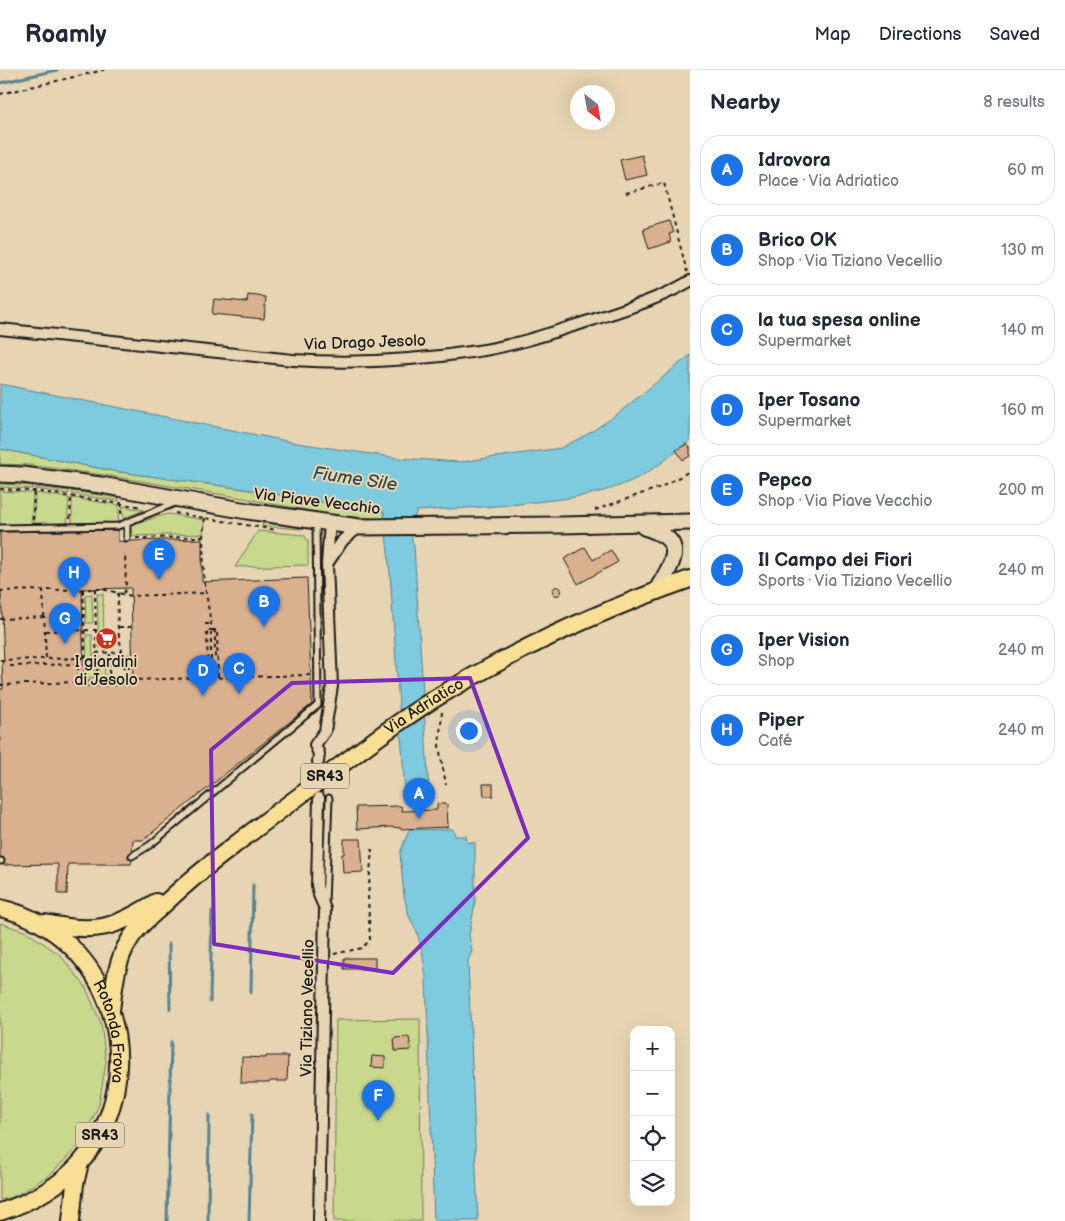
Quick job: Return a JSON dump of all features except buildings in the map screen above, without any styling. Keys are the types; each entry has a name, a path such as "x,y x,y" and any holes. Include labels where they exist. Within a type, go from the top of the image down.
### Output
{"main road":[{"name":"Via Adriatico","path":"111,1010 115,979 129,940 144,922 188,882 258,827 394,726 430,702 544,638 656,591 690,579"},
{"name":"Via Adriatico","path":"34,920 70,928 109,927 124,921 188,882"},
{"name":"Rotonda Frova","path":"0,908 34,920 59,936 81,957 99,982 111,1010 118,1036 119,1064 116,1091 104,1125 96,1142 80,1164 55,1186 26,1203 0,1212"},
{"path":"71,1221 75,1184 80,1164"}],"street":[{"name":"Via Drago Jesolo","path":"0,328 293,360 322,362 390,359 478,351 545,335 632,307 690,281"},
{"name":"Via Piave Vecchio","path":"0,474 22,475 120,488 247,512 359,527 690,522"},
{"path":"318,762 319,754 315,745 325,731 332,686 328,564 323,521"},
{"name":"Via Piave Vecchio","path":"633,523 659,531 672,544 673,560 656,591"},
{"path":"328,564 343,540 359,527"},
{"name":"Via Tiziano Vecellio","path":"318,1221 325,909 317,885 324,798"}],"lane":[{"path":"0,528 124,523 185,499"},
{"path":"132,856 150,845 318,705 323,521"},
{"path":"124,523 127,538"}],"path":[{"path":"0,94 104,70"},
{"path":"626,193 664,183 690,281"},
{"path":"593,511 661,487 690,471"},
{"path":"120,488 124,523"},
{"path":"32,527 34,491"},
{"path":"70,526 71,496"},
{"path":"205,518 204,580 208,593 212,624 211,660"},
{"path":"127,538 204,536"},
{"path":"124,594 126,588 125,553"},
{"path":"0,591 95,589 131,596 208,593"},
{"path":"95,589 97,677"},
{"path":"44,590 46,658"},
{"path":"83,590 86,683"},
{"path":"118,593 118,627 124,657 125,676"},
{"path":"0,619 44,616"},
{"path":"205,624 212,624"},
{"path":"118,627 131,627"},
{"path":"45,631 96,630"},
{"path":"208,678 207,630 217,630 218,678"},
{"path":"212,630 214,632 215,660"},
{"path":"109,682 110,652"},
{"path":"96,653 122,652 131,657 129,680"},
{"path":"78,658 78,682"},
{"path":"0,660 85,658"},
{"path":"10,666 78,664"},
{"path":"0,685 318,675"},
{"path":"441,728 439,746 446,785"},
{"path":"324,956 362,948 370,940 368,897 372,849"}],"highlighted area":[{"path":"470,678 528,838 393,973 214,944 211,750 292,683"}],"green space":[{"path":"0,449 113,471 244,489 384,512 385,519 331,515 104,475 29,465 0,464"},
{"path":"0,484 33,486 32,489 0,487"},
{"path":"35,487 69,491 69,494 35,489"},
{"path":"0,491 33,493 31,525 0,526"},
{"path":"72,491 119,498 119,501 72,494"},
{"path":"35,493 69,498 67,524 34,525"},
{"path":"72,498 119,505 118,525 72,525"},
{"path":"122,506 144,510 124,518"},
{"path":"168,514 204,520 203,534 129,536 130,525"},
{"path":"263,523 296,526 301,529 262,526"},
{"path":"258,531 304,535 308,541 308,565 235,567"},
{"path":"92,594 93,623 86,623 85,595"},
{"path":"97,594 103,594 104,647 99,647"},
{"path":"86,635 92,635 94,678 87,678"},
{"path":"99,658 104,658 105,678 99,678"},
{"path":"0,923 27,932 60,955 85,986 101,1023 106,1062 99,1105 81,1143 51,1174 15,1196 0,1200"},
{"path":"420,1019 421,1221 334,1221 336,1020"}],"water":[{"name":"Fiume Sile","path":"690,355 690,441 641,476 623,485 567,498 512,505 417,511 413,519 411,533 414,546 429,792 423,792 423,797 410,797 409,792 405,792 384,512 244,489 113,471 0,449 0,384 297,443 398,458 460,462 561,448 588,434 615,416"},
{"path":"453,829 455,836 466,836 467,842 475,843 475,903 469,935 472,951 468,961 478,1221 434,1221 426,976 417,932 409,916 404,896 400,853 409,830"}],"waterway":[{"path":"0,83 57,70"},
{"path":"251,993 253,885"},
{"path":"210,1002 212,911"},
{"path":"169,944 170,1009"},
{"path":"167,1221 171,1042"},
{"path":"249,1221 252,1114"},
{"path":"208,1221 209,1115"}],"tunnel":[{"path":"318,762 319,798"}],"place":[{"name":"Pepco","path":"159,580"},
{"name":"Piper","path":"74,598"},
{"name":"Brico OK","path":"264,627"},
{"name":"I giardini di Jesolo","path":"106,638"},
{"name":"Iper Vision","path":"65,644"},
{"name":"la tua spesa online","path":"239,694"},
{"name":"Iper Tosano","path":"203,696"},
{"name":"Idrovora","path":"419,819"},
{"name":"Il Campo dei Fiori","path":"378,1121"}]}
